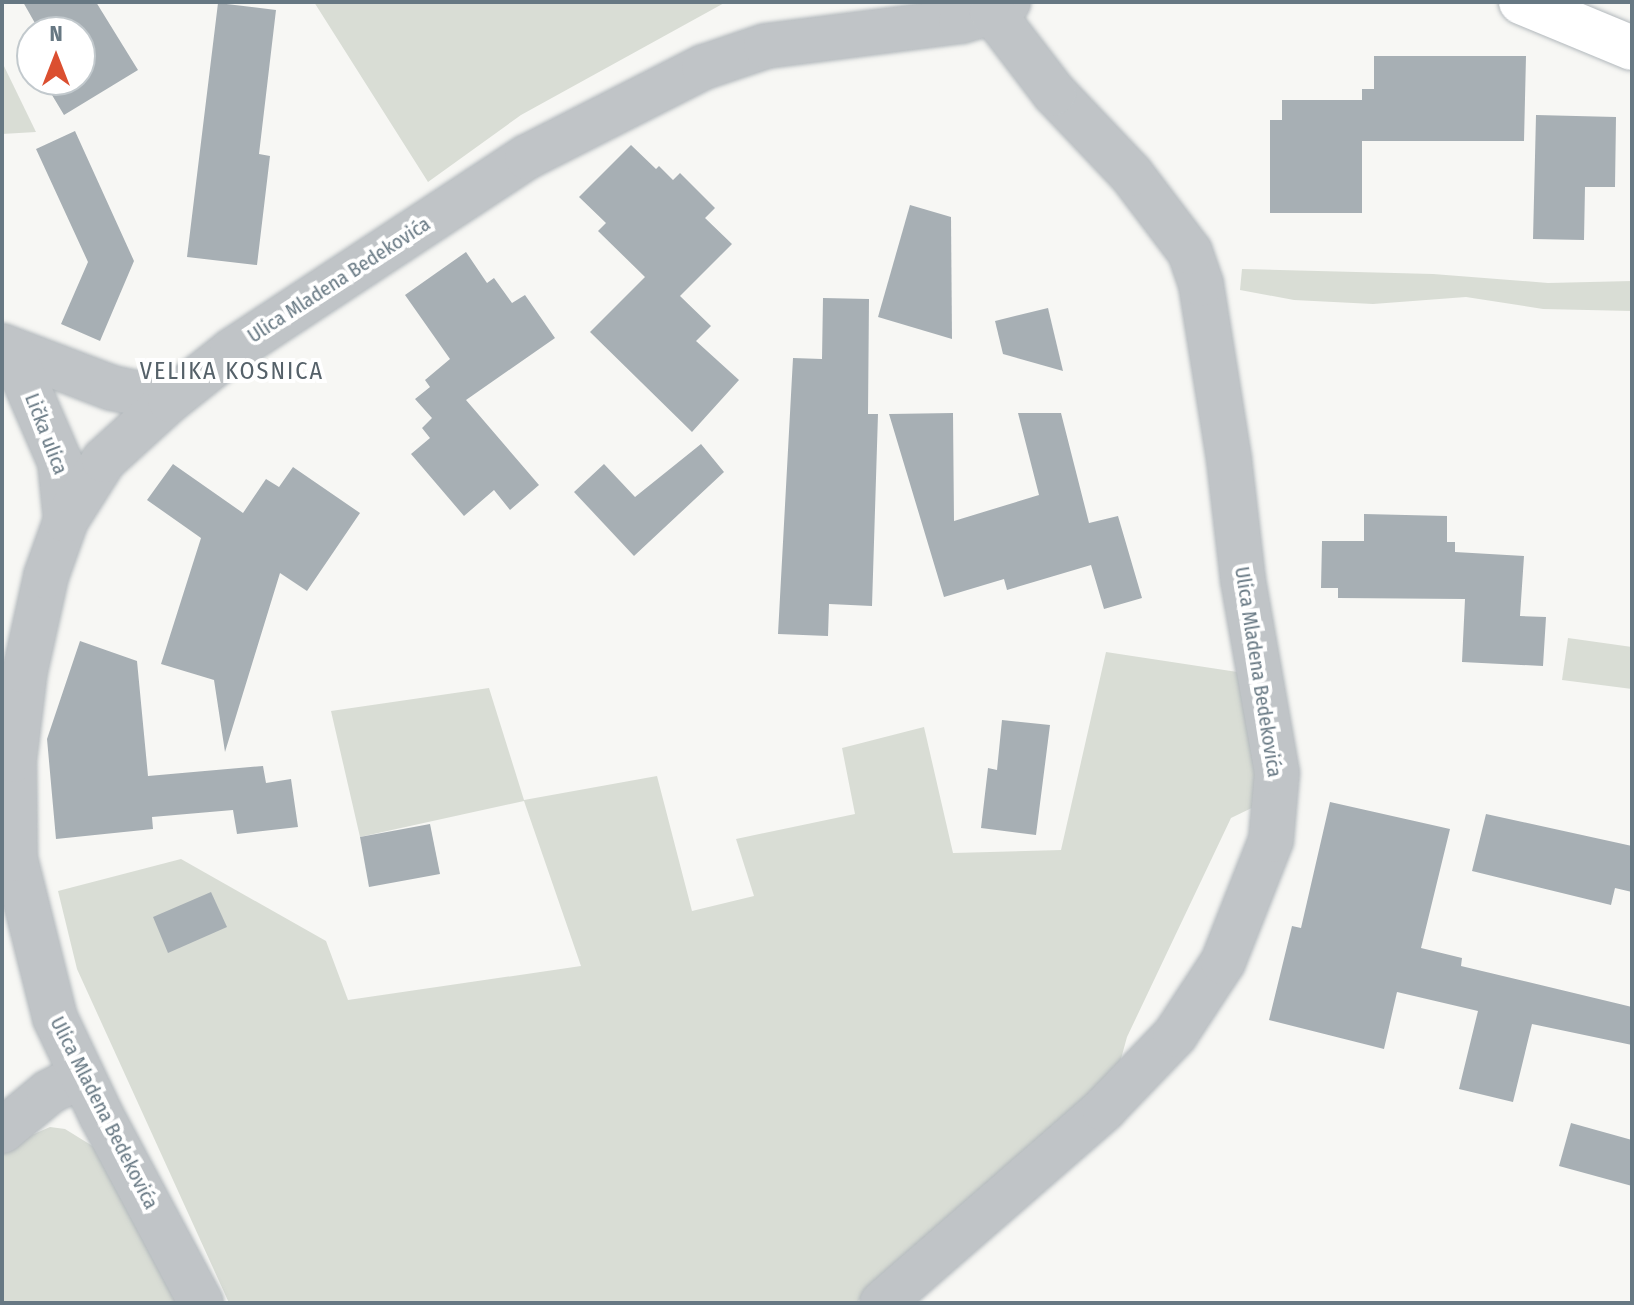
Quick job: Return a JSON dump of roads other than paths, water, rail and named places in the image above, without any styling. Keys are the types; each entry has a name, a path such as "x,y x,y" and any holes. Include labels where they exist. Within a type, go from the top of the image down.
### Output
{"street":[{"path":"1521,2 1587,14 1632,48"},
{"name":"Ulica Mladena Bedekovića","path":"201,1303 55,1018 15,859 14,760 25,671 46,576 66,520 104,460 170,400 233,350 511,167 647,94 704,67 766,46 961,21 1000,7 1054,93 1131,174 1190,252 1201,284 1229,459 1243,580 1277,773 1271,840 1223,962 1175,1035 1104,1109 882,1303"},
{"name":"Lička ulica","path":"7,349 112,388 170,400"},
{"name":"Lička ulica","path":"7,349 60,462 66,520"},
{"path":"2,1131 49,1092 82,1075"}],"district":[{"name":"VELIKA KOSNICA","path":"232,372"}]}
